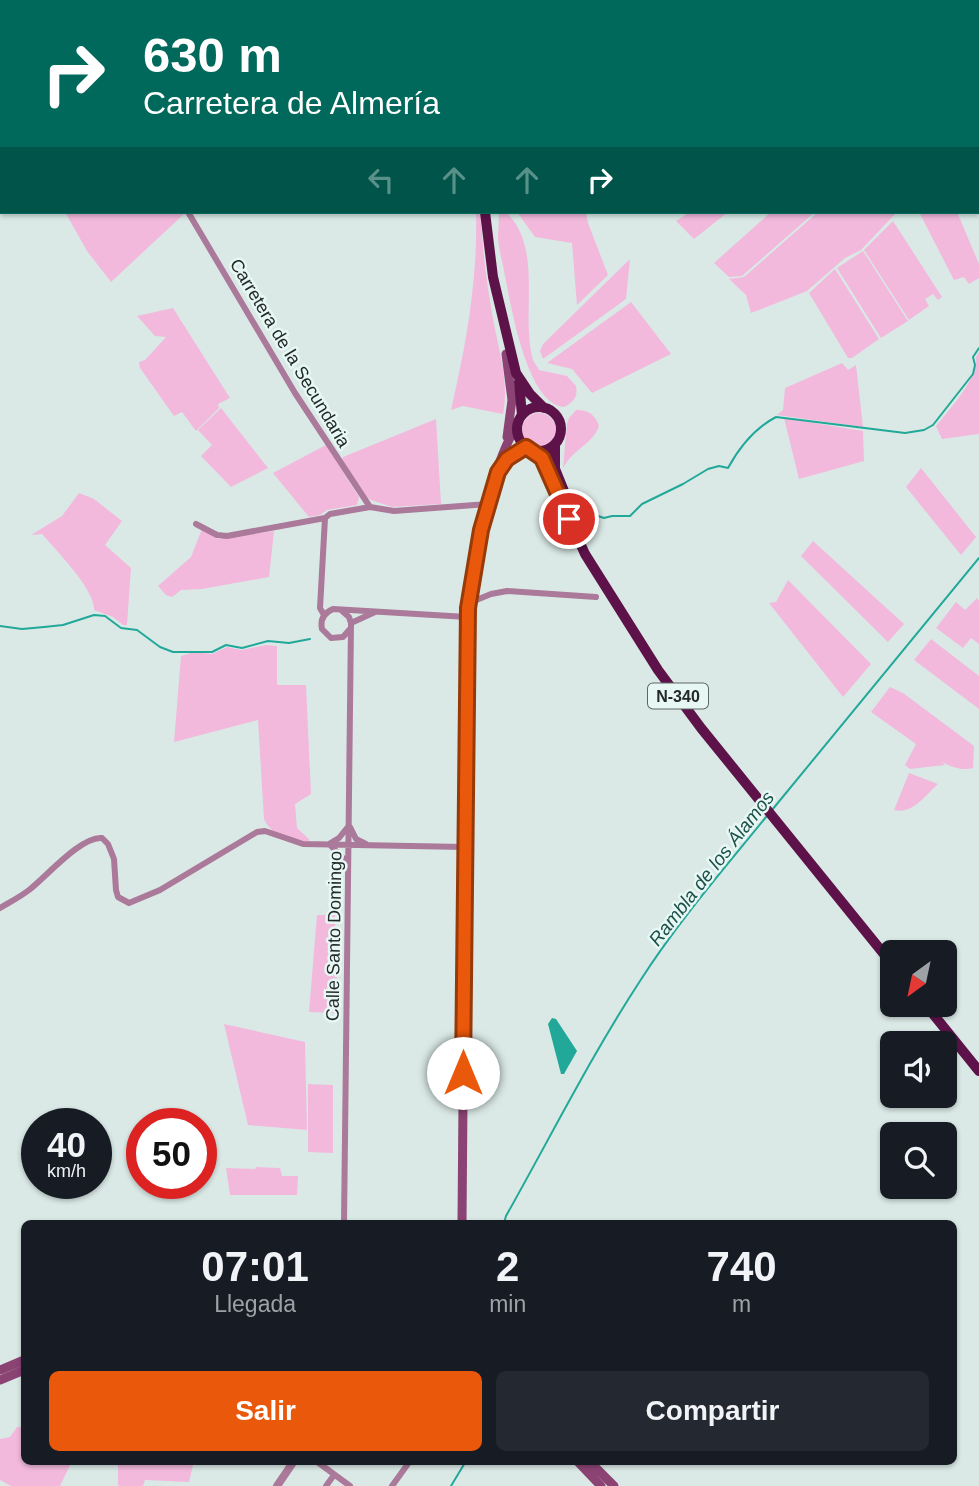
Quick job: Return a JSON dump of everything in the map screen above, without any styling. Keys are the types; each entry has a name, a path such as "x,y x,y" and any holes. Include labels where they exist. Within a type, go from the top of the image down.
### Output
{"highway":[{"name":"N-340","path":"485,214 500,314 521,395 518,438 542,458 585,554 658,670 701,728 880,949"},
{"name":"N-340","path":"516,373 530,394 554,414 560,425 559,438 555,444 555,469 603,583"},
{"path":"520,420 532,408 544,408"},
{"path":"531,449 549,448 555,444"},
{"path":"935,1017 979,1071"}],"main road":[{"path":"462,1220 467,617 481,530 506,443 512,400 500,314"},
{"path":"506,443 520,420"},
{"path":"498,472 507,459 531,449"},
{"path":"0,1370 21,1361"},
{"path":"0,1380 21,1371"},
{"path":"581,1465 601,1486"},
{"path":"593,1465 614,1486"}],"street":[{"name":"Carretera de la Secundaria","path":"189,214 295,393 370,507"},
{"path":"196,524 217,535 227,536 370,507 394,511 488,504"},
{"path":"324,615 320,608 325,518"},
{"path":"469,603 507,591 596,597"},
{"path":"377,611 351,625 342,637 326,635 321,625 324,615 333,609 377,611 467,617"},
{"path":"341,610 349,617 351,625"},
{"name":"Calle Santo Domingo","path":"344,1220 351,625"},
{"path":"342,637 349,648"},
{"path":"329,844 340,838 349,825 356,839 367,845"},
{"path":"0,908 27,891 71,854 96,838 102,838 111,850 118,897 129,902 160,890 257,832 265,831 303,844 464,848"},
{"path":"329,844 349,865"},
{"path":"349,865 353,851 367,845"},
{"path":"277,1486 289,1465"},
{"path":"321,1465 350,1486"},
{"path":"392,1486 407,1465"},
{"path":"326,1486 334,1475"}],"shaded area":[{"path":"66,214 184,214 111,282 87,251"},
{"path":"476,214 481,214 487,282 503,369 503,414 463,406 451,410 470,312"},
{"path":"499,214 508,214 518,227 528,263 533,360 539,370 567,376 576,386 574,399 564,407 551,402 540,389 523,352 498,239"},
{"path":"518,214 586,214 608,275 577,305 572,243 535,237"},
{"path":"687,214 725,214 694,239 676,221"},
{"path":"769,214 813,214 742,276 729,277 714,263"},
{"path":"816,214 895,214 861,250 845,258 807,291 751,313 746,295 729,279 744,277"},
{"path":"920,214 958,214 979,264 979,278 969,284 964,277 954,280"},
{"path":"893,221 942,297 938,300 933,294 925,299 929,306 909,320 864,250"},
{"path":"863,251 908,321 881,338 837,268"},
{"path":"630,259 626,299 543,359 540,351 543,344"},
{"path":"835,269 879,339 852,358 848,358 809,293"},
{"path":"631,302 671,354 592,393 572,369 547,363"},
{"path":"173,308 230,398 218,404 219,408 196,431 182,412 174,416 140,368 139,362 145,360 166,337 155,336 137,316"},
{"path":"979,352 979,434 942,439 936,426 968,383"},
{"path":"842,363 848,370 856,365 863,427 777,415 783,410 785,388"},
{"path":"221,408 268,468 231,487 201,456 212,445 198,430"},
{"path":"576,410 590,414 599,426 592,438 563,468 567,424"},
{"path":"539,413 551,418 556,430 551,442 539,447 527,442 522,430 527,418"},
{"path":"784,418 863,431 864,461 799,479"},
{"path":"436,419 441,504 392,507 367,497 342,460 343,457"},
{"path":"326,445 359,497 357,505 327,510 320,515 309,517 273,473"},
{"path":"921,468 976,537 961,555 906,487"},
{"path":"79,493 94,499 122,521 105,545 131,568 127,625 94,610 89,592 65,560 42,534 31,535 62,516"},
{"path":"202,529 218,539 274,531 269,577 181,590 172,597 166,595 158,586 191,557"},
{"path":"813,541 904,624 888,642 801,556"},
{"path":"788,580 871,664 843,697 769,603 776,602"},
{"path":"977,598 979,644 971,638 963,648 936,628 956,602 965,610"},
{"path":"931,639 979,676 979,709 914,660"},
{"path":"266,645 277,646 277,685 306,685 311,794 295,804 297,828 309,842 277,833 264,819 258,720 174,742 181,656 194,652 212,654 227,647 242,650"},
{"path":"890,687 903,693 974,746 973,768 956,768 941,761 945,765 910,769 905,765 916,744 871,712"},
{"path":"909,773 938,784 913,807 894,810"},
{"path":"317,915 335,915 338,1013 309,1012"},
{"path":"552,1018 556,1019 577,1051 564,1074 561,1074 548,1024"},
{"path":"224,1024 305,1042 307,1130 248,1125"},
{"path":"308,1084 333,1085 333,1153 308,1152"},
{"path":"226,1168 280,1168 282,1176 298,1176 297,1195 230,1195"},
{"path":"17,1427 21,1427 21,1465 70,1465 60,1486 11,1486 0,1480 0,1439 10,1437"},
{"path":"118,1465 193,1465 189,1482 145,1480 143,1486 118,1485"}],"waterway":[{"path":"586,512 604,518 630,516 642,504 708,469 719,466 728,468 748,439 776,417 905,433 924,430 933,425 973,374 973,357 979,348"},
{"name":"Rambla de los Álamos","path":"772,810 979,558"},
{"path":"0,626 22,629 44,627 63,625 94,615 105,616 121,628 137,630 160,647 173,652 212,652 226,645 242,648 268,641 289,643 310,639"},
{"name":"Rambla de los Álamos","path":"505,1220 588,1068 654,959 766,817"},
{"name":"Rambla de los Álamos","path":"451,1486 464,1465"}],"route":[{"path":"463,1073 467,617 484,518 498,472 507,459 526,447 535,451 542,458 569,519"}]}
